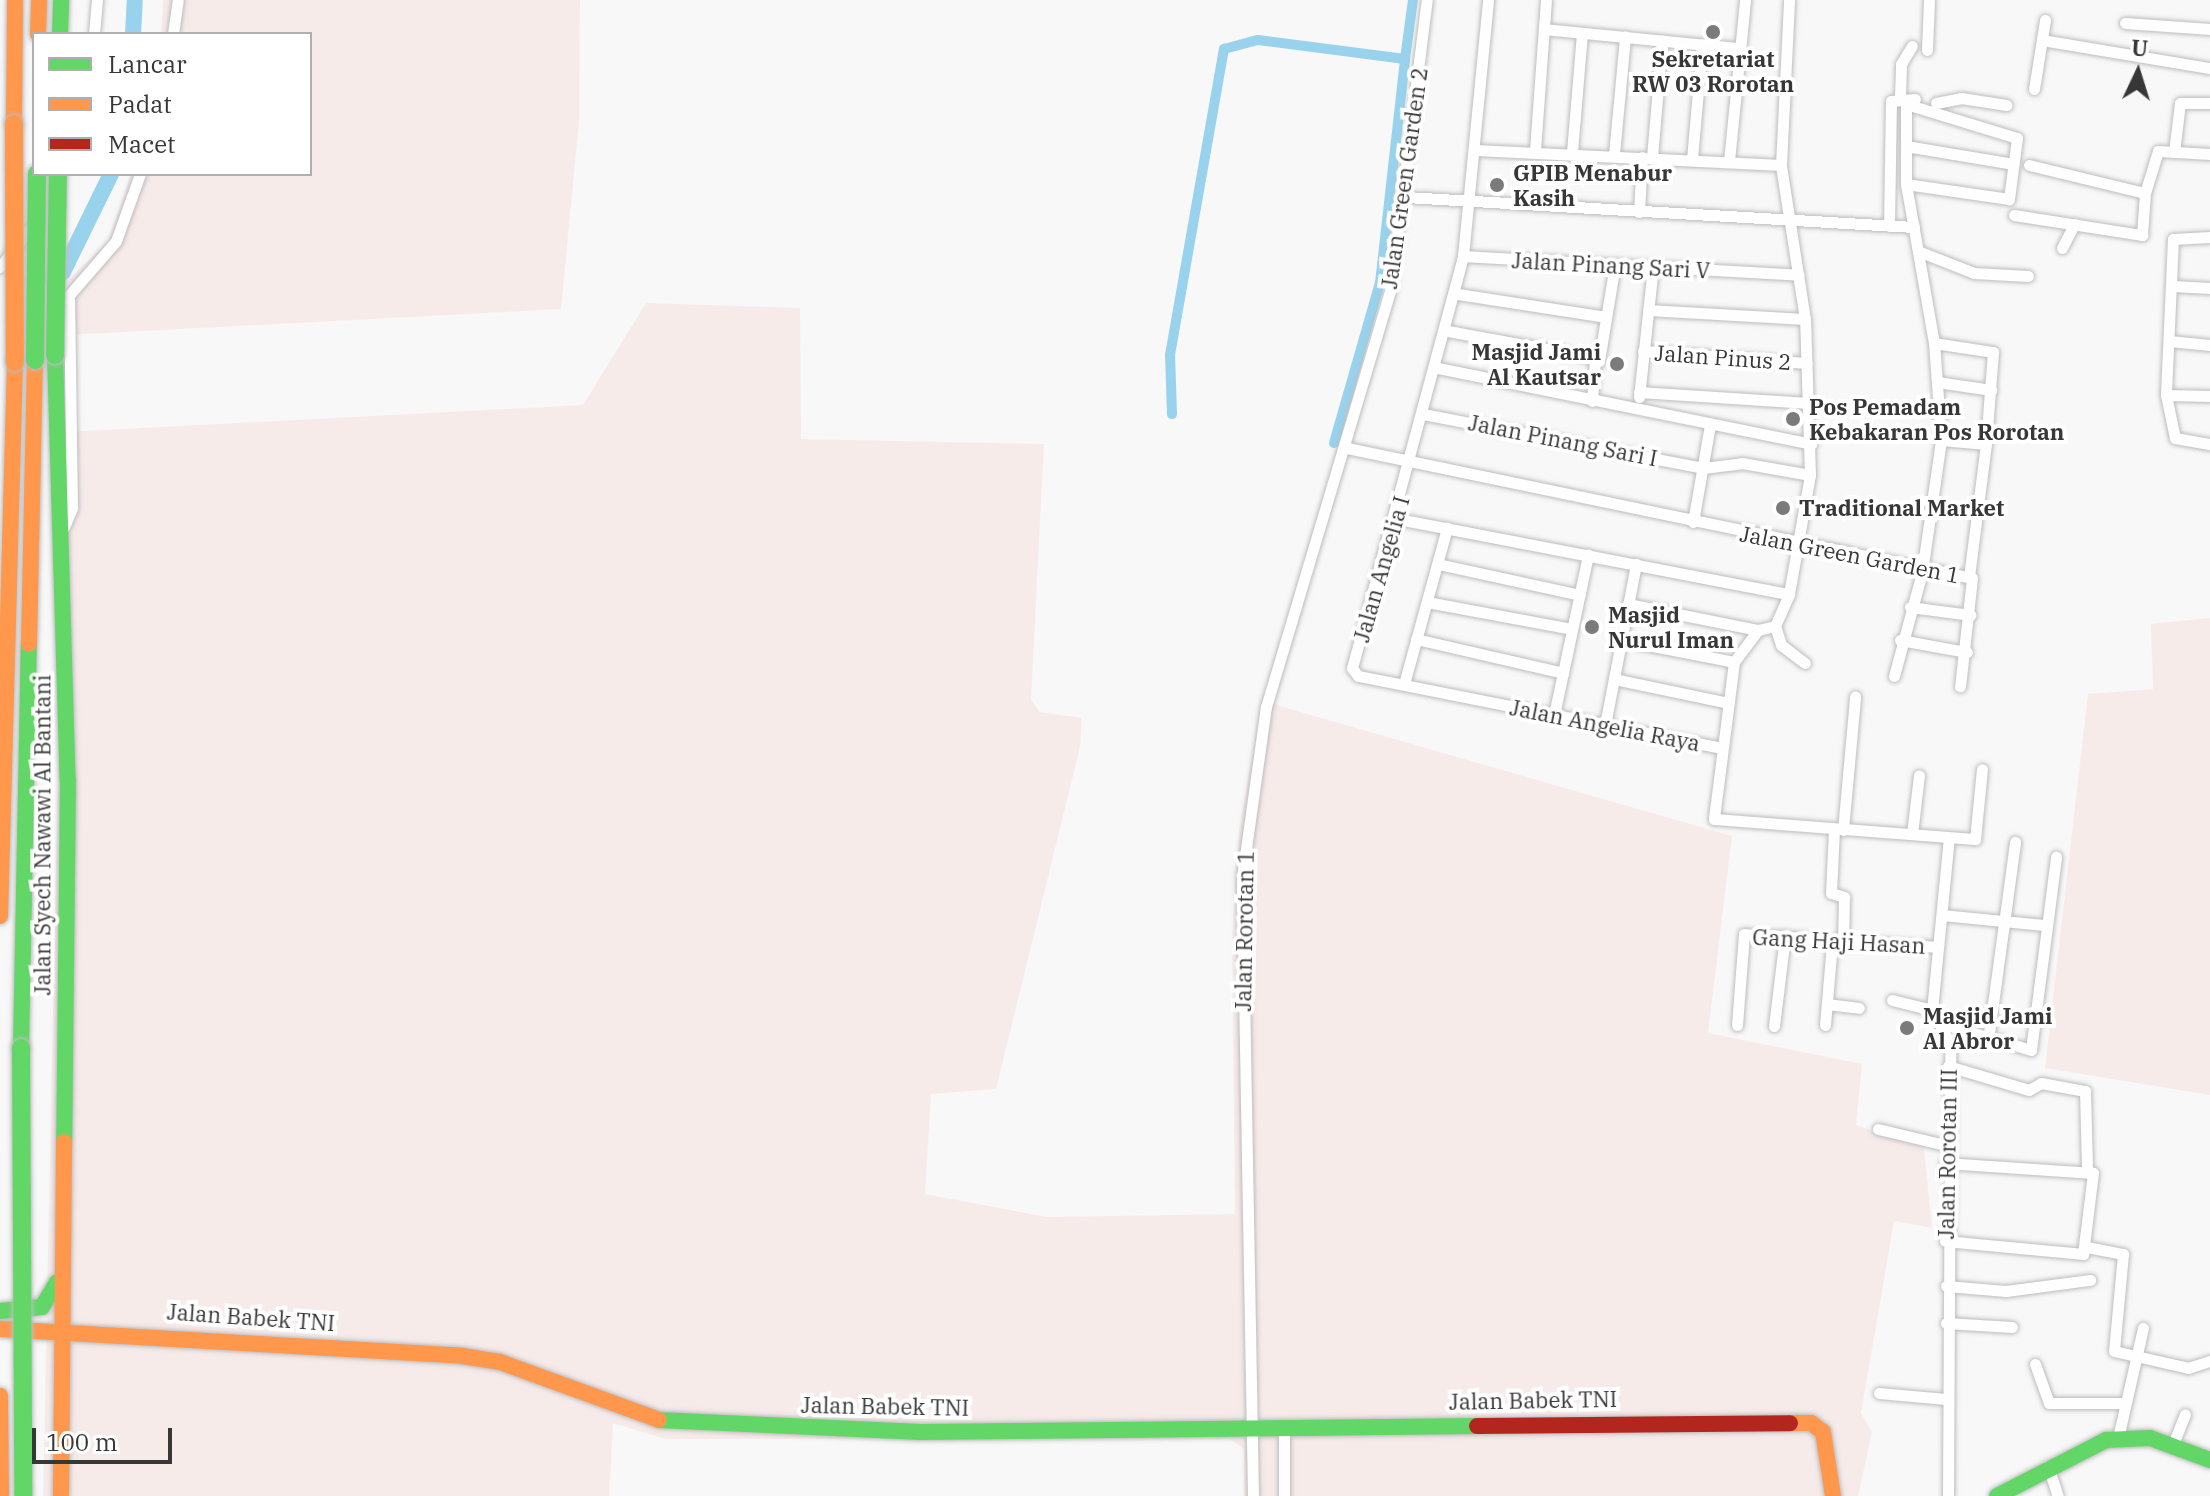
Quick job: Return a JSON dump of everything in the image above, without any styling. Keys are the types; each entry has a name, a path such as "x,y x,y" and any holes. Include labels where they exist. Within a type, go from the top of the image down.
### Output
{"main road":[{"path":"0,916 15,362 15,0"},
{"path":"38,32 39,0"},
{"path":"60,32 61,0"},
{"path":"23,1496 21,1048 37,176"},
{"name":"Jalan Syech Nawawi Al Bantani","path":"58,176 55,355 63,530 68,986 60,1274 61,1496"},
{"path":"0,1311 42,1307 60,1274"},
{"name":"Jalan Babek TNI","path":"0,1329 62,1328 462,1356 677,1423 921,1432 1782,1422 1820,1427 1833,1496"},
{"path":"0,1396 1,1496"},
{"path":"1997,1496 2048,1466 2118,1438 2173,1444 2210,1460"}],"street":[{"path":"94,32 97,0"},
{"path":"173,32 178,0"},
{"name":"Jalan Green Garden 2","path":"1347,448 1390,291 1406,197 1427,0"},
{"path":"1409,462 1458,294 1476,150 1488,0"},
{"path":"1535,150 1546,0"},
{"path":"1729,161 1745,0"},
{"name":"Jalan Pinus 2","path":"1643,351 1807,363 1805,319 1781,165 1789,0"},
{"path":"1927,50 1929,0"},
{"path":"2034,89 2045,20"},
{"path":"2125,23 2210,29"},
{"path":"1544,29 1739,48"},
{"path":"1572,152 1582,33"},
{"path":"1614,154 1625,37"},
{"path":"1639,212 1662,40"},
{"path":"2042,40 2210,68"},
{"path":"1692,159 1702,44"},
{"path":"1900,96 1901,64 1912,46"},
{"path":"1889,226 1891,101 1900,96 1948,106 1959,98 2006,105"},
{"path":"1894,676 1900,640 1922,572 1941,440 1934,343 1906,184 1906,103 2016,138 2009,199 1906,184"},
{"path":"2174,152 2180,103 2210,103"},
{"path":"1906,146 2014,164"},
{"path":"1476,150 1535,150 1781,165"},
{"path":"2014,215 2142,235 2145,193 2157,152 2210,154"},
{"path":"2029,165 2145,193"},
{"path":"0,267 27,239 50,176"},
{"path":"0,348 69,298 116,241 139,176"},
{"path":"1406,197 1914,227"},
{"path":"2062,248 2074,224"},
{"path":"2210,237 2173,239 2166,395 2175,438 2210,444"},
{"path":"1918,251 1974,273 2028,276"},
{"name":"Jalan Pinang Sari V","path":"1463,256 1798,275"},
{"path":"1592,401 1615,264"},
{"name":"Jalan Pinus 2","path":"1639,408 1653,267"},
{"path":"2172,286 2210,288"},
{"path":"1458,294 1606,317"},
{"path":"63,530 72,508 69,298"},
{"path":"1648,310 1805,319"},
{"path":"1448,331 1599,361"},
{"path":"2169,341 2210,345"},
{"path":"1934,343 1991,351 1986,444 1969,577"},
{"name":"Jalan Green Garden 1","path":"1800,540 1810,475 1807,363"},
{"path":"1438,368 1811,444"},
{"path":"1937,382 1991,390"},
{"path":"1639,392 1809,403"},
{"path":"2166,395 2210,396"},
{"name":"Jalan Pinang Sari I","path":"1423,414 1703,468 1742,463 1810,475"},
{"path":"1693,522 1710,425"},
{"path":"1941,440 1986,444"},
{"name":"Jalan Green Garden 1","path":"1347,448 1693,522 1800,540 1922,572 1969,577 1967,652 1960,686"},
{"name":"Jalan Rorotan 1","path":"1253,1496 1256,1428 1242,877 1262,723 1347,448"},
{"name":"Jalan Angelia I","path":"1404,684 1358,676 1352,668 1398,519 1409,462"},
{"path":"1398,519 1789,594"},
{"path":"1404,684 1447,528"},
{"path":"1800,540 1789,594 1775,626 1781,645 1805,663"},
{"path":"1554,715 1588,555"},
{"path":"1438,564 1580,595"},
{"path":"1605,725 1636,564"},
{"path":"1427,602 1572,629"},
{"path":"1628,604 1758,630 1775,626"},
{"path":"1910,607 1970,615"},
{"name":"Jalan Angelia Raya","path":"1404,684 1722,748 1734,662 1758,630"},
{"path":"1416,639 1563,673"},
{"path":"1622,640 1734,662"},
{"path":"1900,640 1967,652"},
{"path":"1614,679 1729,703"},
{"path":"1825,1025 1844,897 1831,893 1855,697"},
{"path":"1722,748 1714,819 1976,838 1982,769"},
{"path":"1912,834 1919,775"},
{"path":"1892,1000 1932,1010 1949,838"},
{"path":"1988,1040 2015,842"},
{"path":"1940,1022 1988,1040 2031,1050 2044,925 2056,857"},
{"path":"1942,915 2044,925"},
{"path":"1774,1026 1785,936"},
{"name":"Gang Haji Hasan","path":"1737,1025 1742,938 1785,936 1838,943 1938,947"},
{"path":"1827,1004 1859,1008"},
{"name":"Jalan Rorotan III","path":"1932,1010 1950,1043 1945,1145 1948,1496"},
{"path":"1948,1066 2029,1090 2041,1083 2085,1091 2087,1170"},
{"path":"1878,1129 1945,1145"},
{"path":"1945,1163 2087,1170 2093,1173 2087,1247 2081,1255 1945,1241"},
{"path":"2087,1247 2123,1254 2122,1315 2112,1347 2132,1359 2188,1368 2210,1361"},
{"path":"1946,1286 2006,1291 2090,1280"},
{"path":"1946,1323 2012,1327"},
{"path":"2118,1438 2132,1359 2143,1328"},
{"path":"2035,1364 2049,1403 2122,1403"},
{"path":"1879,1393 1946,1399"},
{"path":"2173,1444 2185,1414"},
{"path":"1280,1427 1284,1496"},
{"path":"2048,1466 2058,1496"}],"shaded area":[{"path":"163,0 580,0 579,121 561,309 67,335 69,279 108,242 130,176 312,176 312,32 161,32"},
{"path":"646,303 800,308 801,439 1044,444 1031,699 1039,712 1082,718 1080,747 996,1089 931,1094 925,1194 1047,1217 1235,1214 1232,936 1239,830 1262,701 1732,836 1708,1033 1862,1064 1856,1125 1924,1148 1932,1228 1894,1221 1861,1413 1872,1432 1858,1496 1244,1496 1244,1449 1230,1439 665,1439 613,1423 609,1496 43,1496 65,432 583,405"},
{"path":"2210,618 2210,1095 2045,1068 2088,694 2153,689 2151,624"}],"waterway":[{"path":"133,32 135,0"},
{"path":"1172,414 1170,355 1224,49 1258,40 1405,59 1413,0"},
{"path":"1334,443 1380,283 1405,59"},
{"path":"50,279 63,272 110,176"}],"traffic: fast":[{"path":"60,32 61,0"},
{"path":"35,360 37,176"},
{"path":"55,355 58,176"},
{"path":"55,355 68,781 64,1142"},
{"path":"21,1048 29,644"},
{"path":"21,1048 23,1496"},
{"path":"0,1311 42,1307 57,1282"},
{"path":"659,1420 921,1432 1477,1426"},
{"path":"1997,1496 2106,1440 2150,1438 2210,1460"}],"traffic: slow":[{"path":"14,124 15,0"},
{"path":"38,32 39,0"},
{"path":"14,124 15,362"},
{"path":"29,644 35,360"},
{"path":"0,916 15,362"},
{"path":"61,1496 64,1142"},
{"path":"0,1329 462,1356 500,1362 659,1420"},
{"path":"0,1396 1,1496"},
{"path":"1790,1423 1811,1423 1823,1432 1833,1496"}],"traffic: jam":[{"path":"1477,1426 1790,1423"}],"place":[{"name":"Sekretariat RW 03 Rorotan","path":"1713,32"},
{"name":"GPIB Menabur Kasih","path":"1497,185"},
{"name":"Masjid Jami Al Kautsar","path":"1617,364"},
{"name":"Pos Pemadam Kebakaran Pos Rorotan","path":"1793,419"},
{"name":"Traditional Market","path":"1783,508"},
{"name":"Masjid Nurul Iman","path":"1592,627"},
{"name":"Masjid Jami Al Abror","path":"1907,1028"}]}
